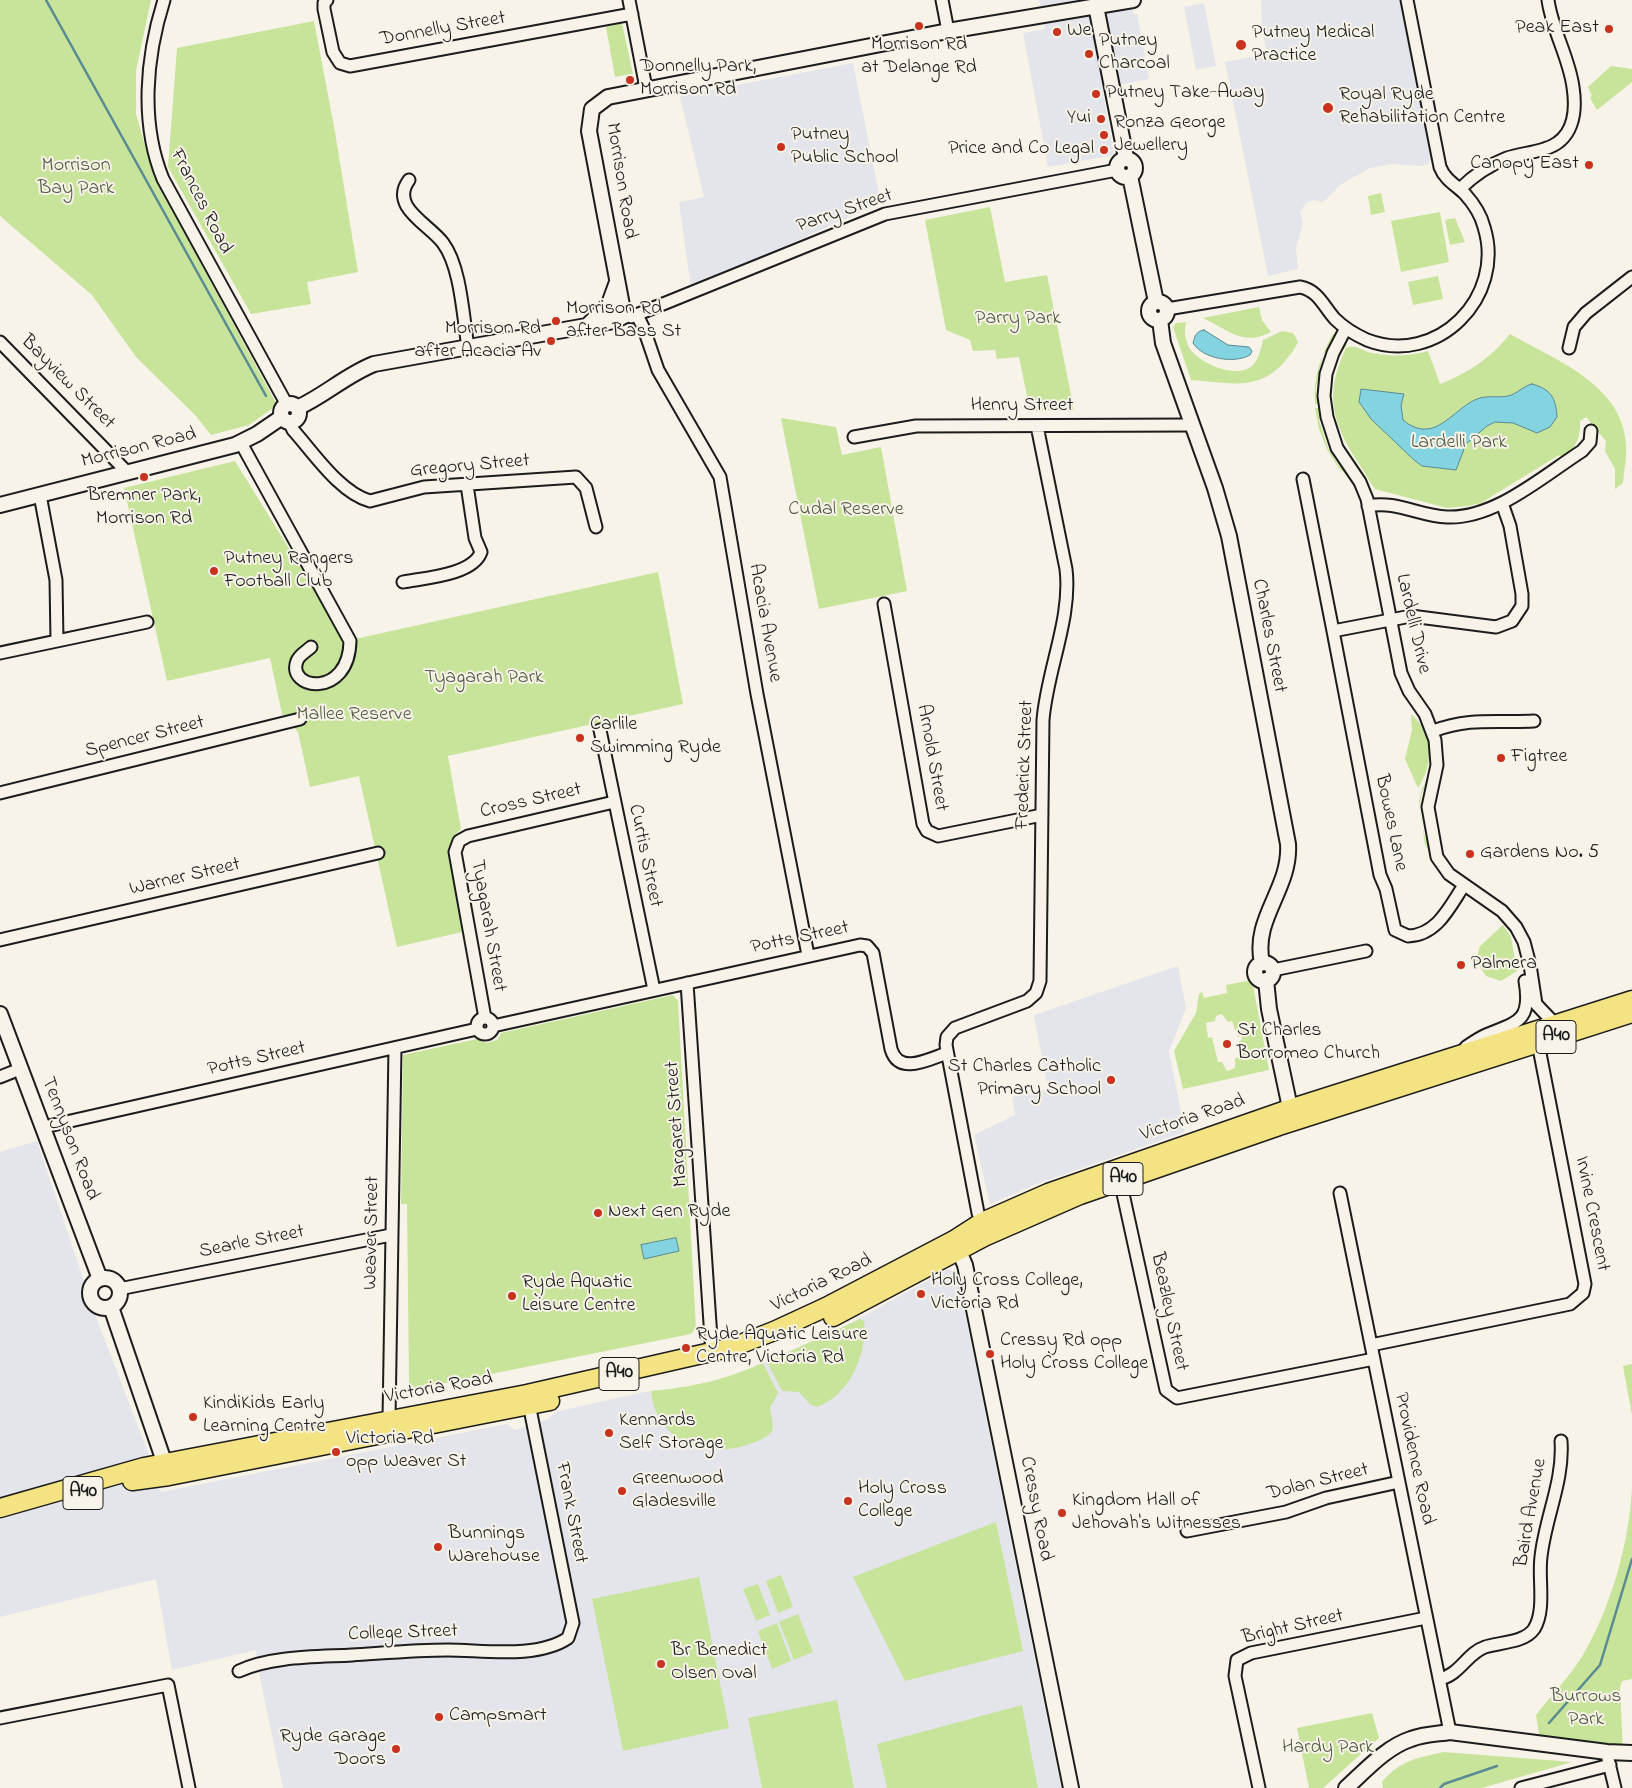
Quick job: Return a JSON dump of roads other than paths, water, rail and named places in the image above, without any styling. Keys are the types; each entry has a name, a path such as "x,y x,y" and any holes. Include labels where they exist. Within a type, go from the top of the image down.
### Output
{"highway":[{"name":"Victoria Road","path":"0,1520 88,1491 168,1469 389,1419 528,1400 733,1347 796,1322 957,1246 984,1237 1120,1180 1453,1055 1632,1000"},
{"name":"Victoria Road","path":"0,1508 103,1478 168,1469 595,1388 730,1360 801,1332 843,1312 957,1246 982,1222 1057,1190 1291,1115 1632,1013"}],"street":[{"name":"Frances Road","path":"164,0 154,41 149,84 149,133 156,163 168,190 289,413"},
{"name":"Donnelly Street","path":"327,0 324,3 324,9 333,52 340,63 350,66 632,14"},
{"path":"629,0 646,88"},
{"path":"942,0 948,32"},
{"name":"Morrison Road","path":"0,505 241,443 355,373 374,364 630,316 617,282 588,124 592,109 603,100 646,88 1096,3 1133,0"},
{"path":"1161,311 1300,287 1316,295 1329,312 1346,328 1379,343 1409,345 1438,337 1466,315 1484,284 1489,248 1479,214 1460,189 1447,179 1440,167 1407,0"},
{"path":"1460,189 1480,172 1498,162 1555,144 1570,128 1575,114 1574,88 1566,56 1551,16 1548,0"},
{"path":"1096,3 1126,158"},
{"path":"1126,158 1132,160 1136,166 1135,172 1130,176 1122,176 1117,170 1120,161 1126,158"},
{"name":"Parry Street","path":"630,316 885,214 1117,170"},
{"name":"Charles Street","path":"1130,176 1161,311 1163,343 1215,488 1229,536 1288,844 1288,862 1284,878 1261,932 1259,951 1267,971 1269,1009 1291,1115"},
{"path":"409,180 403,187 403,199 408,208 443,242 453,260 468,347"},
{"path":"1569,348 1574,327 1586,313 1632,277"},
{"path":"588,325 609,304 617,282"},
{"name":"Acacia Avenue","path":"630,316 644,328 658,370 720,477 758,694 808,955"},
{"name":"Lardelli Drive","path":"1346,328 1329,363 1325,385 1325,406 1333,438 1343,458 1360,482 1368,506 1401,674 1433,731 1437,765 1428,807 1437,856 1444,868 1464,885 1502,911 1516,928 1524,942 1530,965 1536,1004 1555,1024"},
{"name":"Bayview Street","path":"0,342 127,472"},
{"name":"Gregory Street","path":"289,413 293,430 342,484 362,498 370,500 424,487 576,477 586,488 596,527"},
{"name":"Henry Street","path":"854,437 916,426 1192,426"},
{"name":"Frederick Street","path":"947,1053 947,1037 955,1028 1022,1004 1032,998 1038,987 1044,707 1066,602 1068,580 1037,426"},
{"path":"1368,506 1390,504 1435,516 1458,517 1481,513 1502,503 1582,451 1590,442 1591,431"},
{"path":"241,443 350,641 347,664 335,678 324,684 308,683 298,674 296,667 298,659 311,647"},
{"name":"Bowes Lane","path":"1303,479 1380,875 1386,889 1395,930 1408,936 1430,931 1439,923 1464,885"},
{"path":"403,582 437,576 471,566 478,559 481,552 475,538 467,485"},
{"path":"40,495 56,580 57,640"},
{"path":"1332,631 1417,615 1496,627 1507,624 1517,617 1522,606 1522,594 1510,526 1502,503"},
{"name":"Arnold Street","path":"884,604 923,824 927,831 938,836 1042,815"},
{"path":"0,653 148,622"},
{"name":"Spencer Street","path":"0,793 300,718"},
{"path":"1433,731 1454,723 1478,720 1534,721"},
{"name":"Curtis Street","path":"600,730 654,990"},
{"name":"Cross Street","path":"459,842 468,836 614,802"},
{"name":"Tyagarah Street","path":"459,842 456,854 489,1022"},
{"name":"Warner Street","path":"0,940 378,853"},
{"path":"1453,1055 1484,1036 1512,1026 1525,1012 1527,994 1516,928"},
{"name":"Potts Street","path":"44,1127 477,1029 482,1033 487,1033 489,1022 687,983 855,944 867,946 873,953 891,1049 896,1060 903,1064 911,1064 947,1053"},
{"path":"1267,971 1366,952"},
{"name":"Margaret Street","path":"687,983 712,1353"},
{"name":"Tennyson Road","path":"0,1014 100,1279"},
{"name":"Irvine Crescent","path":"1371,1345 1570,1304 1583,1292 1585,1284 1538,1042"},
{"name":"Weaver Street","path":"389,1419 395,1048"},
{"path":"947,1053 978,1213 982,1222"},
{"path":"0,1077 20,1069"},
{"name":"Beazley Street","path":"1120,1180 1166,1390 1177,1398 1374,1359"},
{"name":"Providence Road","path":"1340,1193 1450,1732"},
{"name":"Searle Street","path":"120,1288 391,1235"},
{"name":"Cressy Road","path":"957,1246 965,1265 1071,1788"},
{"path":"108,1278 114,1281 120,1288 117,1302 111,1306 102,1307 93,1301 91,1290 100,1279 108,1278"},
{"path":"111,1306 168,1469"},
{"name":"Frank Street","path":"528,1400 573,1624 568,1638"},
{"name":"Baird Avenue","path":"1439,1679 1449,1678 1483,1648 1524,1637 1533,1630 1539,1618 1541,1556 1562,1460 1561,1441"},
{"name":"Dolan Street","path":"1187,1531 1286,1512 1326,1498 1399,1482"},
{"name":"Bright Street","path":"1259,1788 1235,1676 1237,1660 1251,1652 1426,1618"},
{"name":"College Street","path":"239,1671 248,1667 302,1657 422,1650 515,1652 553,1646 568,1638"},
{"path":"0,1718 168,1684 189,1788"},
{"path":"1346,1788 1375,1762 1410,1739 1450,1732 1608,1758"},
{"path":"1521,1788 1608,1758 1632,1753"},
{"path":"1608,1758 1614,1788"}],"water":[{"path":"1204,330 1228,345 1249,347 1252,351 1250,355 1236,359 1219,358 1204,353 1193,343 1195,336"},
{"path":"1532,384 1544,389 1554,400 1557,417 1550,427 1537,433 1513,423 1495,422 1487,426 1466,444 1456,470 1422,466 1371,419 1359,402 1361,389 1404,394 1401,405 1403,420 1414,427 1425,429 1443,423 1477,399 1508,396"},
{"path":"676,1238 679,1251 644,1259 641,1245"}],"waterway":[{"path":"46,0 266,396"},
{"path":"1549,1723 1600,1665 1632,1559"},
{"path":"1440,1788 1444,1784 1497,1766"}],"place":[{"name":"Morrison Rd at Delange Rd","path":"919,26"},
{"name":"Peak East","path":"1609,29"},
{"name":"We","path":"1057,32"},
{"name":"Putney Medical Practice","path":"1241,45"},
{"name":"Putney Charcoal","path":"1089,54"},
{"name":"Donnelly Park, Morrison Rd","path":"630,80"},
{"name":"Putney Take-Away","path":"1096,94"},
{"name":"Royal Ryde Rehabilitation Centre","path":"1328,108"},
{"name":"Yui","path":"1101,119"},
{"name":"Ronza George Jewellery","path":"1104,135"},
{"name":"Putney Public School","path":"781,147"},
{"name":"Price and Co Legal","path":"1104,150"},
{"name":"Canopy East","path":"1589,165"},
{"name":"Morrison Rd after Bass St","path":"556,321"},
{"name":"Morrison Rd after Acacia Av","path":"551,341"},
{"name":"Bremner Park, Morrison Rd","path":"144,477"},
{"name":"Putney Rangers Football Club","path":"214,571"},
{"name":"Carlile Swimming Ryde","path":"580,738"},
{"name":"Figtree","path":"1501,758"},
{"name":"Gardens No. 5","path":"1470,854"},
{"name":"Palmera","path":"1461,965"},
{"name":"St Charles Borromeo Church","path":"1227,1044"},
{"name":"St Charles Catholic Primary School","path":"1111,1080"},
{"name":"Next Gen Ryde","path":"598,1213"},
{"name":"Holy Cross College, Victoria Rd","path":"921,1294"},
{"name":"Ryde Aquatic Leisure Centre","path":"512,1296"},
{"name":"Ryde Aquatic Leisure Centre, Victoria Rd","path":"686,1348"},
{"name":"Cressy Rd opp Holy Cross College","path":"990,1354"},
{"name":"KindiKids Early Learning Centre","path":"193,1417"},
{"name":"Kennards Self Storage","path":"609,1433"},
{"name":"Victoria Rd opp Weaver St","path":"336,1452"},
{"name":"Greenwood Gladesville","path":"622,1491"},
{"name":"Holy Cross College","path":"848,1501"},
{"name":"Kingdom Hall of Jehovah's Witnesses","path":"1062,1513"},
{"name":"Bunnings Warehouse","path":"438,1547"},
{"name":"Br Benedict Olsen Oval","path":"661,1664"},
{"name":"Campsmart","path":"439,1717"},
{"name":"Ryde Garage Doors","path":"396,1749"}],"park label":[{"name":"Morrison Bay Park","path":"76,178"},
{"name":"Parry Park","path":"1018,320"},
{"name":"Lardelli Park","path":"1459,444"},
{"name":"Cudal Reserve","path":"846,511"},
{"name":"Tyagarah Park","path":"484,679"},
{"name":"Mallee Reserve","path":"354,716"},
{"name":"Burrows Park","path":"1586,1710"},
{"name":"Hardy Park","path":"1328,1749"}]}
